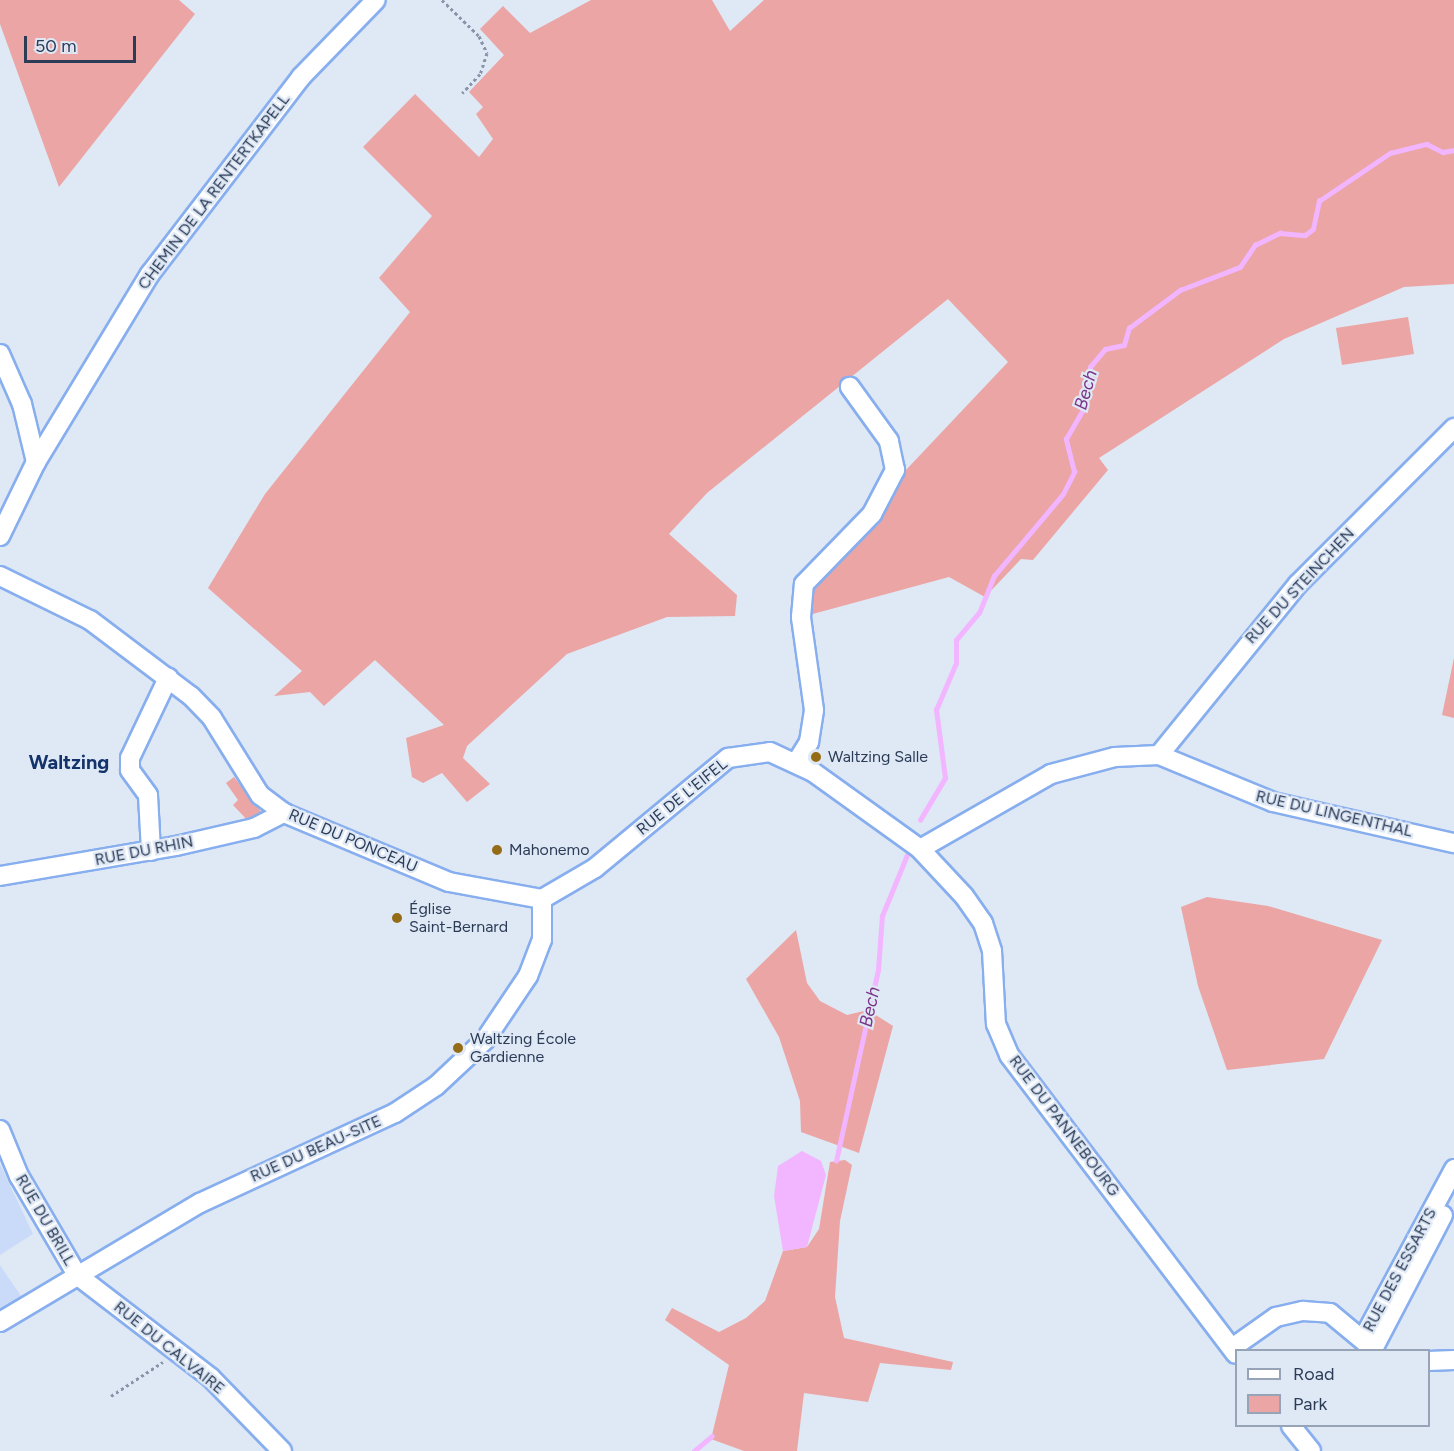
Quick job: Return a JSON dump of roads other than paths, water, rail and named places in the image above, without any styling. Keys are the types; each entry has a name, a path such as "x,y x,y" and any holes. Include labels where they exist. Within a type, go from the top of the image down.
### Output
{"street":[{"name":"CHEMIN DE LA RENTERTKAPELL","path":"0,537 36,462 150,274 235,159 301,77 376,0"},
{"path":"0,354 22,404 36,462"},
{"path":"796,763 809,742 814,710 801,617 804,584 872,514 895,470 889,441 850,387"},
{"name":"RUE DU STEINCHEN","path":"1159,755 1298,584 1454,428"},
{"name":"RUE DU PONCEAU","path":"0,576 90,620 168,678 212,718 260,795 284,813 449,882 542,899"},
{"path":"151,850 148,795 130,770 130,758 168,678"},
{"name":"RUE DE L'EIFEL","path":"542,899 595,868 728,758 770,752 796,763 920,849"},
{"name":"RUE DU LINGENTHAL","path":"920,849 1051,774 1091,761 1159,755 1273,802 1454,843"},
{"name":"RUE DU RHIN","path":"0,876 151,850 254,828 284,813"},
{"name":"RUE DU PANNEBOURG","path":"920,849 983,924 992,951 996,1024 1009,1055 1234,1351"},
{"name":"RUE DU BEAU-SITE","path":"0,1322 200,1203 395,1113 454,1072 485,1040 528,976 542,940 542,899"},
{"name":"RUE DU BRILL","path":"0,1130 19,1176 77,1275"},
{"name":"RUE DES ESSARTS","path":"1370,1346 1454,1169"},
{"name":"RUE DES ESSARTS","path":"1370,1346 1454,1195"},
{"name":"RUE DU CALVAIRE","path":"77,1275 211,1378 282,1451"},
{"path":"1236,1349 1276,1317 1303,1311 1330,1313 1370,1346"},
{"path":"1430,1361 1454,1360"},
{"path":"1293,1427 1311,1451"}],"waterway":[{"name":"Bech","path":"920,820 945,778 936,710 956,663 956,640 979,613 994,576 1063,494 1074,472 1066,439 1086,405 1090,367 1105,349 1124,345 1129,328 1180,290 1240,267 1255,245 1280,233 1305,235 1313,229 1319,201 1390,153 1427,144 1443,152 1454,150"},
{"name":"Bech","path":"836,1161 878,970 882,916 907,855"},
{"path":"694,1451 712,1436"}],"place":[{"name":"Waltzing Salle","path":"816,757"},
{"name":"Mahonemo","path":"497,850"},
{"name":"Église Saint-Bernard","path":"397,918"},
{"name":"Waltzing École Gardienne","path":"458,1048"}],"district":[{"name":"Waltzing","path":"69,762"}]}
